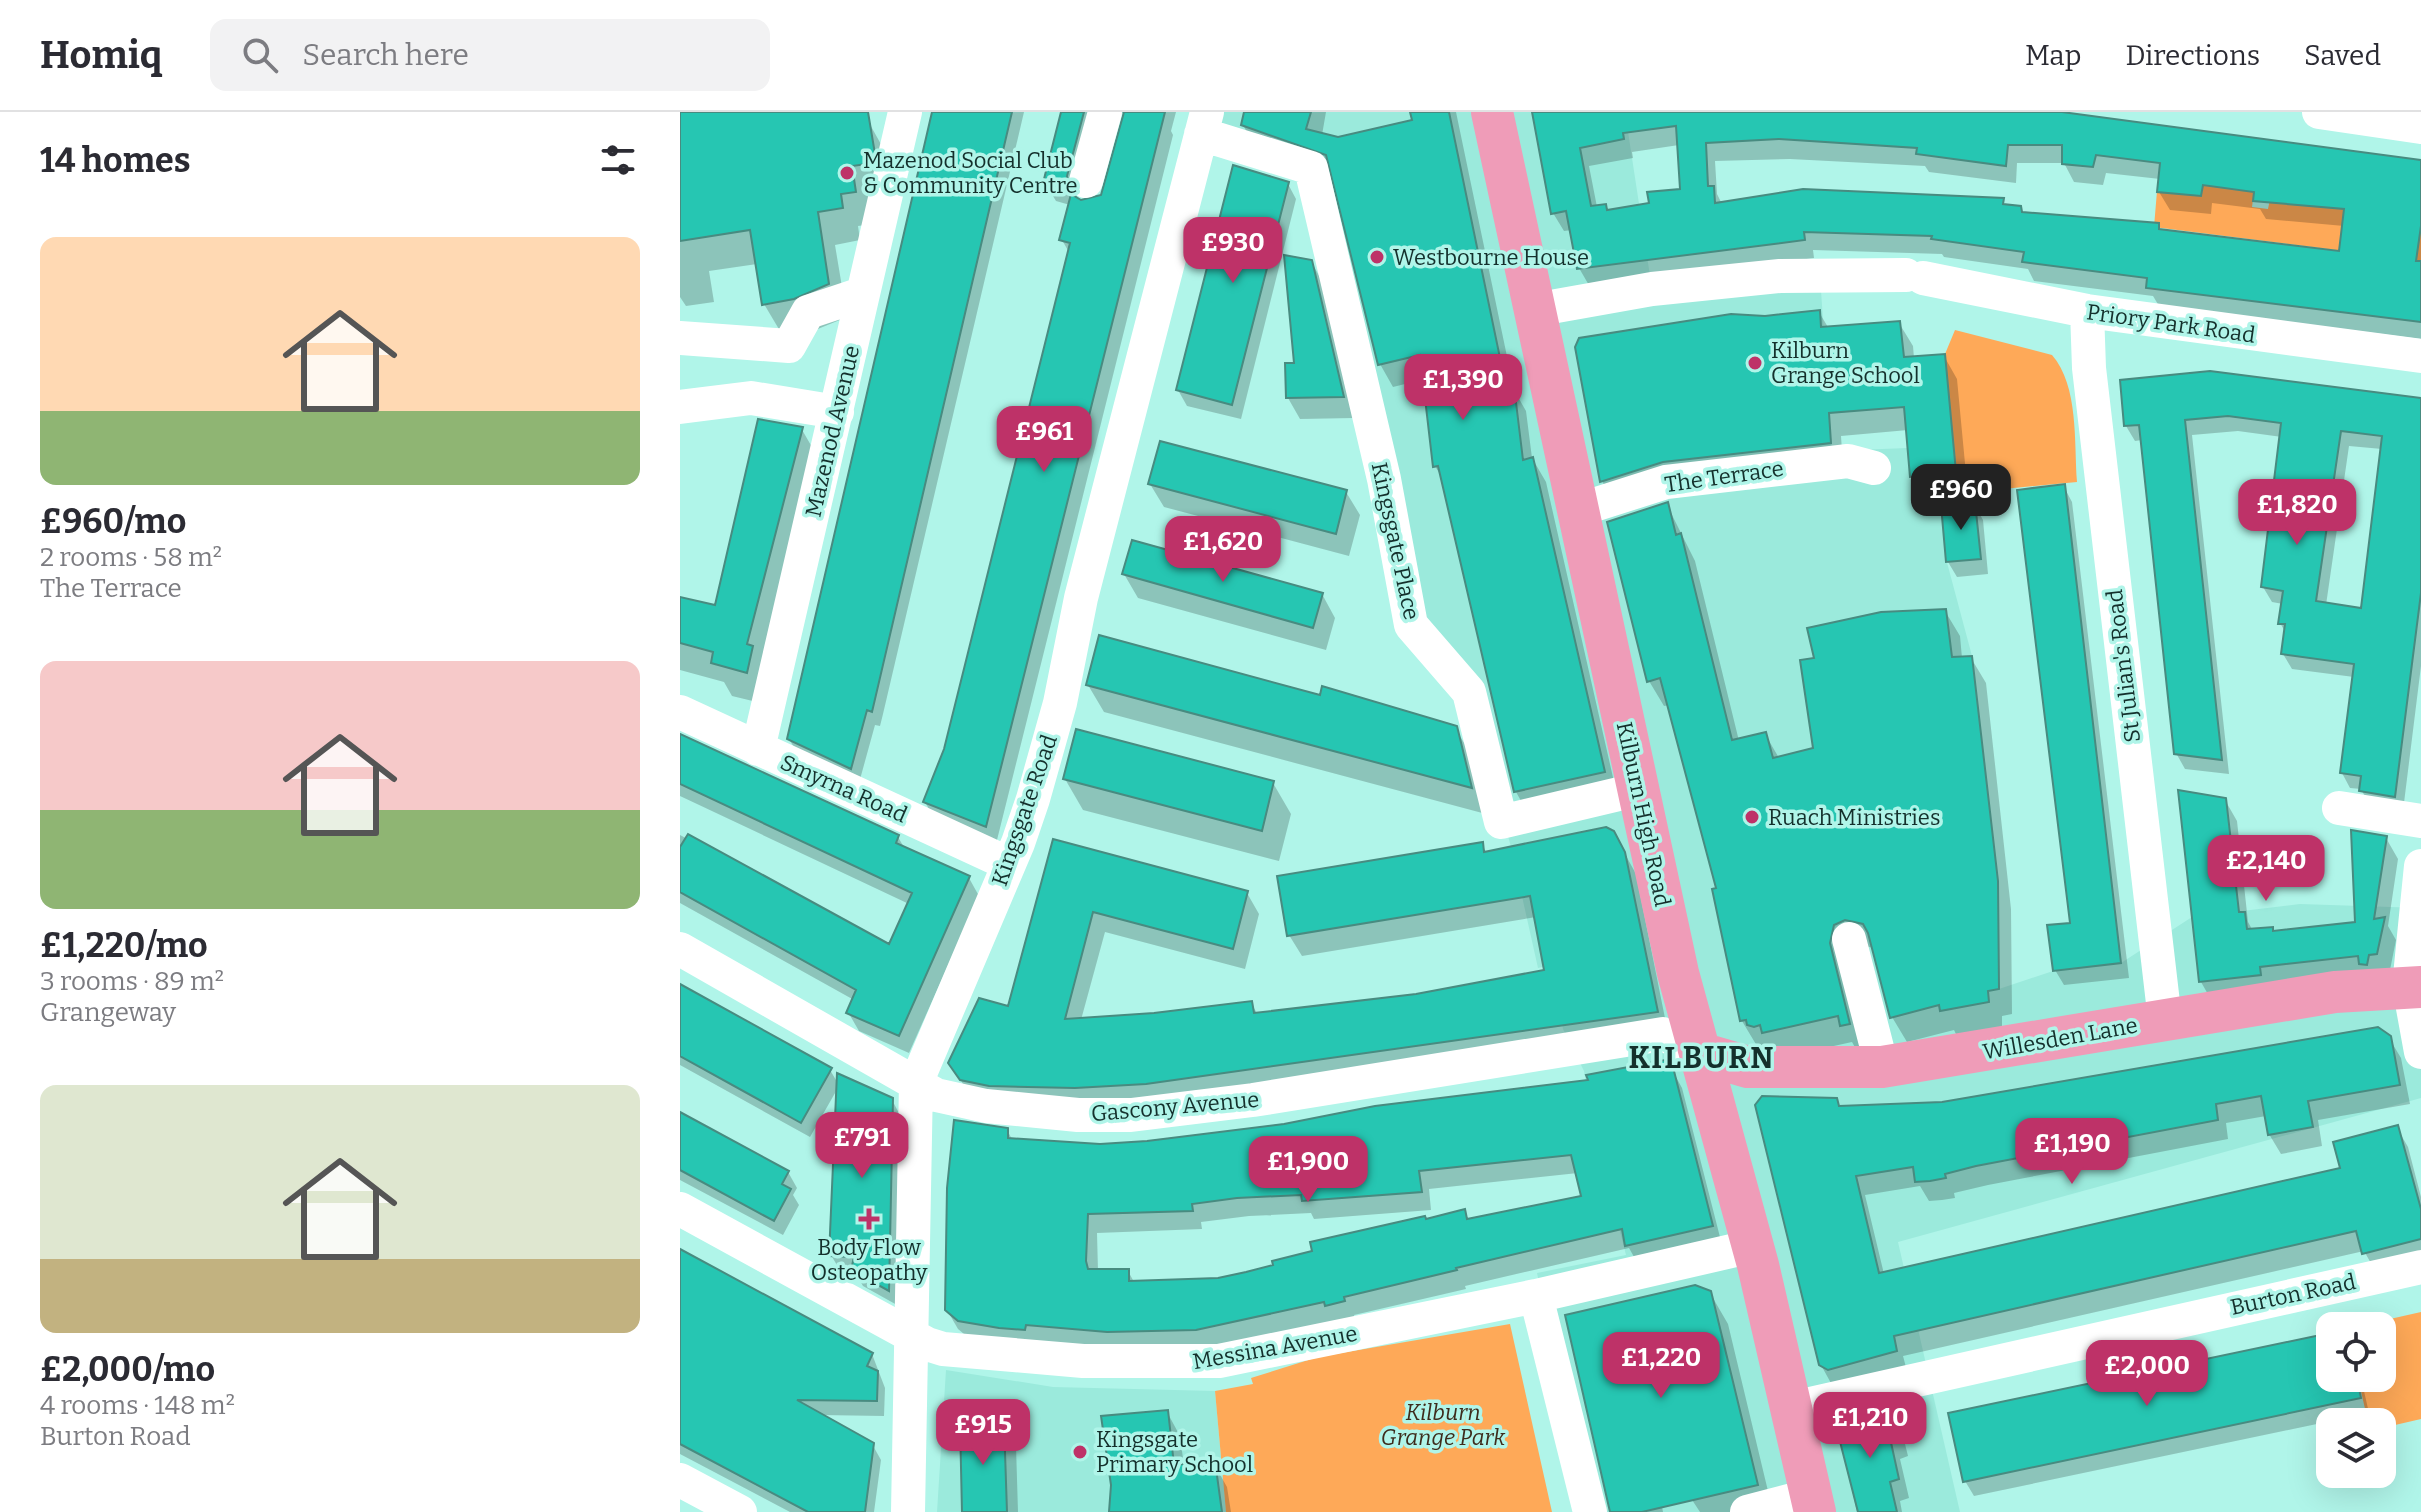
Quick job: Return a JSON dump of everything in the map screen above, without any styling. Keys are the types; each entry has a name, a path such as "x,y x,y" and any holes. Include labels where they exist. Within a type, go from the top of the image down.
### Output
{"main road":[{"name":"Kilburn High Road","path":"1492,112 1678,973 1753,1246 1813,1504"},
{"name":"Willesden Lane","path":"1700,1053 1748,1067 1882,1067 2335,992 2415,986"}],"street":[{"name":"Mazenod Avenue","path":"758,749 905,112"},
{"path":"1086,181 1105,112"},
{"path":"2319,112 2421,127"},
{"name":"Kingsgate Place","path":"1204,123 1311,168 1384,479 1411,625 1469,692 1501,822 1640,789"},
{"name":"Kingsgate Road","path":"908,1512 916,1083 1009,864 1033,799 1060,703 1081,598 1204,123"},
{"name":"Priory Park Road","path":"1534,310 1652,289 1780,276 1914,277 2087,311 2421,356"},
{"path":"680,338 789,346 808,312 862,294"},
{"name":"St Julian's Road","path":"2087,311 2089,368 2165,1020"},
{"path":"680,407 751,398 837,412"},
{"name":"The Terrace","path":"1578,510 1666,482 1848,461 1874,468"},
{"name":"Smyrna Road","path":"680,712 1009,864"},
{"path":"2339,808 2421,821"},
{"path":"2421,866 2415,986 2421,1052"},
{"path":"1849,939 1882,1067"},
{"name":"Gascony Avenue","path":"680,949 951,1101 1078,1115 1131,1115 1253,1100 1663,1034 1700,1053"},
{"name":"Messina Avenue","path":"680,1209 912,1337 943,1349 1083,1361 1203,1362 1536,1296 1753,1246"},
{"name":"Burton Road","path":"1792,1408 2421,1267"},
{"path":"1536,1296 1590,1512"},
{"path":"680,1480 740,1512"},
{"path":"1747,1512 1813,1504"}],"shaded area":[{"path":"1213,112 1625,112 1652,289 1820,276 1832,451 1907,448 1910,477 1941,505 1945,555 1972,656 1997,881 1999,989 2053,971 2121,963 2192,917 2300,904 2421,908 2421,1098 1898,1242 1960,1512 1587,1512 1537,1273 1626,1255 1592,1121 1584,1071 1563,1029 1552,965 1538,968 1511,847 1466,684 1403,591 1314,166 1209,132"},
{"name":"Kingsgate Primary School","path":"946,1370 1053,1387 1215,1391 1226,1512 937,1512"}],"green space":[{"path":"2256,177 2252,207 2268,209 2270,199 2334,188 2420,231 2421,226 2421,261 2154,227 2157,191 2201,196 2203,185 2242,190"},
{"path":"1955,330 2052,355 2061,368 2071,399 2077,482 1972,492 1971,471 1956,472 1945,354"},
{"path":"2421,1312 2421,1419 2396,1425 2396,1408 2365,1408 2361,1392 2396,1392 2396,1318"},
{"name":"Kilburn Grange Park","path":"1510,1324 1552,1512 1226,1512 1215,1391 1253,1384 1251,1378 1318,1357"}],"building":[{"path":"680,112 868,112 875,154 873,163 852,166 856,192 841,194 843,208 818,212 829,284 794,299 762,305 750,230 680,241"},
{"path":"932,112 1012,112 872,712 867,710 851,769 787,739"},
{"path":"1061,112 1084,112 1067,176 1069,190 1043,183"},
{"path":"1124,112 1165,112 986,827 923,802 944,749 1070,243 1059,240 1071,194 1081,200 1101,195"},
{"path":"1244,112 1311,112 1306,129 1338,137 1412,120 1410,112 1449,112 1506,387 1514,386 1523,460 1533,457 1605,772 1514,792 1438,466 1433,467 1420,355 1378,365 1326,155 1241,125"},
{"path":"1532,112 2062,112 2421,160 2421,226 2416,261 2421,261 2421,322 2146,288 2147,278 2022,262 2024,252 1931,239 1932,236 1804,232 1805,240 1577,269 1566,211 1551,214","holes":["1676,126 1680,189 1647,192 1649,203 1607,210 1606,204 1591,206 1580,148 1624,139 1623,133","1779,139 1917,148 1916,154 2006,166 2008,145 2062,145 2062,164 2093,167 2096,155 2160,163 2157,192 2201,196 2203,185 2254,192 2253,201 2344,209 2339,251 2159,229 2159,223 2022,212 2021,206 2003,204 2004,198 1803,189 1715,203 1714,186 1708,186 1706,143"]},
{"path":"1233,165 1289,182 1232,405 1176,390"},
{"path":"1284,255 1312,260 1344,397 1286,398 1285,363 1294,363"},
{"path":"1820,310 1821,327 1900,321 1904,357 1945,354 1956,472 1910,477 1904,407 1829,413 1831,443 1663,462 1600,482 1575,347 1579,338 1731,314 1765,316"},
{"path":"2210,371 2421,398 2421,593 2395,797 2359,791 2361,776 2340,773 2354,664 2281,654 2285,624 2278,624 2283,591 2261,587 2281,423 2228,416 2185,420 2222,760 2174,754 2139,425 2124,426 2120,380","holes":["2341,431 2382,436 2361,608 2316,601"]},
{"path":"758,419 803,427 747,644 753,646 747,673 711,663 713,652 680,643 680,597 715,605"},
{"path":"1160,441 1347,490 1336,534 1148,484"},
{"path":"2065,484 2121,963 2053,971 2047,925 2070,923 2017,490"},
{"path":"1668,502 1676,535 1681,533 1732,740 1766,732 1773,758 1813,748 1800,660 1814,658 1807,628 1881,612 1946,609 1952,657 1972,656 1998,881 1999,989 1988,991 1989,1002 1940,1011 1939,1005 1890,1018 1868,933 1863,924 1845,920 1834,925 1830,943 1850,1024 1840,1026 1838,1016 1762,1033 1760,1025 1754,1027 1747,1025 1746,1020 1740,1021 1712,889 1716,888 1660,678 1647,682 1607,522"},
{"path":"1975,502 1981,559 1946,562 1941,505"},
{"path":"1132,540 1323,593 1313,628 1122,574"},
{"path":"1099,635 1320,695 1322,686 1457,726 1472,788 1086,685"},
{"path":"1076,729 1274,781 1262,831 1063,779"},
{"path":"680,734 899,835 896,843 970,876 899,1036 846,1013 856,990 680,892 680,847 688,834 889,944 912,893 680,784"},
{"path":"2178,790 2226,798 2239,912 2245,912 2247,929 2273,927 2273,931 2355,922 2351,830 2387,836 2374,919 2385,917 2377,954 2369,955 2367,965 2359,964 2358,956 2260,967 2261,975 2199,982"},
{"path":"1606,827 1614,831 1625,852 1658,1012 1146,1084 1075,1088 989,1086 960,1080 948,1063 979,998 1008,1006 1053,839 1248,891 1233,949 1093,912 1065,1019 1154,1013 1252,1001 1254,1013 1416,994 1544,970 1530,896 1287,936 1277,876 1483,842 1484,852"},
{"path":"680,984 832,1068 801,1123 680,1056"},
{"path":"2378,1027 2391,1036 2400,1085 2308,1101 2313,1127 2268,1135 2261,1096 2216,1104 2218,1120 1976,1166 1945,1174 1946,1178 1915,1182 1913,1167 1856,1176 1879,1273 2340,1168 2333,1142 2398,1125 2421,1209 2421,1239 2362,1254 2356,1231 1894,1336 1897,1351 1828,1370 1819,1365 1755,1105 1762,1096 1837,1098 1839,1106 1942,1102"},
{"path":"1665,1060 1673,1067 1713,1226 1625,1246 1622,1229 1344,1297 1345,1301 1325,1306 1324,1302 1196,1330 1107,1332 1026,1325 1025,1330 999,1328 958,1321 945,1310 947,1188 954,1120 1008,1128 1008,1138 1100,1144 1147,1141 1284,1124 1375,1106 1588,1080 1586,1075","holes":["1571,1155 1581,1196 1467,1219 1465,1209 1426,1219 1425,1216 1310,1242 1312,1251 1272,1261 1273,1265 1218,1278 1129,1281 1129,1269 1088,1269 1086,1261 1088,1214 1193,1211 1192,1204 1237,1198 1301,1195 1302,1201 1422,1192 1419,1171"]},
{"path":"837,1073 893,1098 889,1291 851,1270 854,1257 829,1256"},
{"path":"680,1112 789,1171 782,1184 791,1189 774,1221 680,1170"},
{"path":"680,1249 873,1353 867,1366 878,1371 877,1401 797,1400 874,1443 865,1512 808,1512 680,1444"},
{"path":"1695,1285 1711,1291 1758,1485 1642,1512 1610,1512 1565,1315"},
{"path":"2316,1336 2316,1392 2360,1392 2361,1398 1963,1482 1948,1413"},
{"path":"1168,1410 1174,1465 1215,1461 1222,1512 1109,1512 1111,1485 1101,1416"},
{"path":"1892,1411 1898,1437 1890,1438 1899,1479 1890,1482 1897,1512 1858,1512 1835,1422"},
{"path":"1004,1422 1007,1512 962,1512 960,1423"}],"place":[{"name":"Mazenod Social Club & Community Centre","path":"847,173"},
{"name":"Westbourne House","path":"1377,257"},
{"name":"Kilburn Grange School","path":"1755,363"},
{"name":"Ruach Ministries","path":"1752,817"},
{"name":"Body Flow Osteopathy","path":"869,1219"},
{"name":"Kingsgate Primary School","path":"1080,1452"}],"district":[{"name":"KILBURN","path":"1702,1058"}]}
